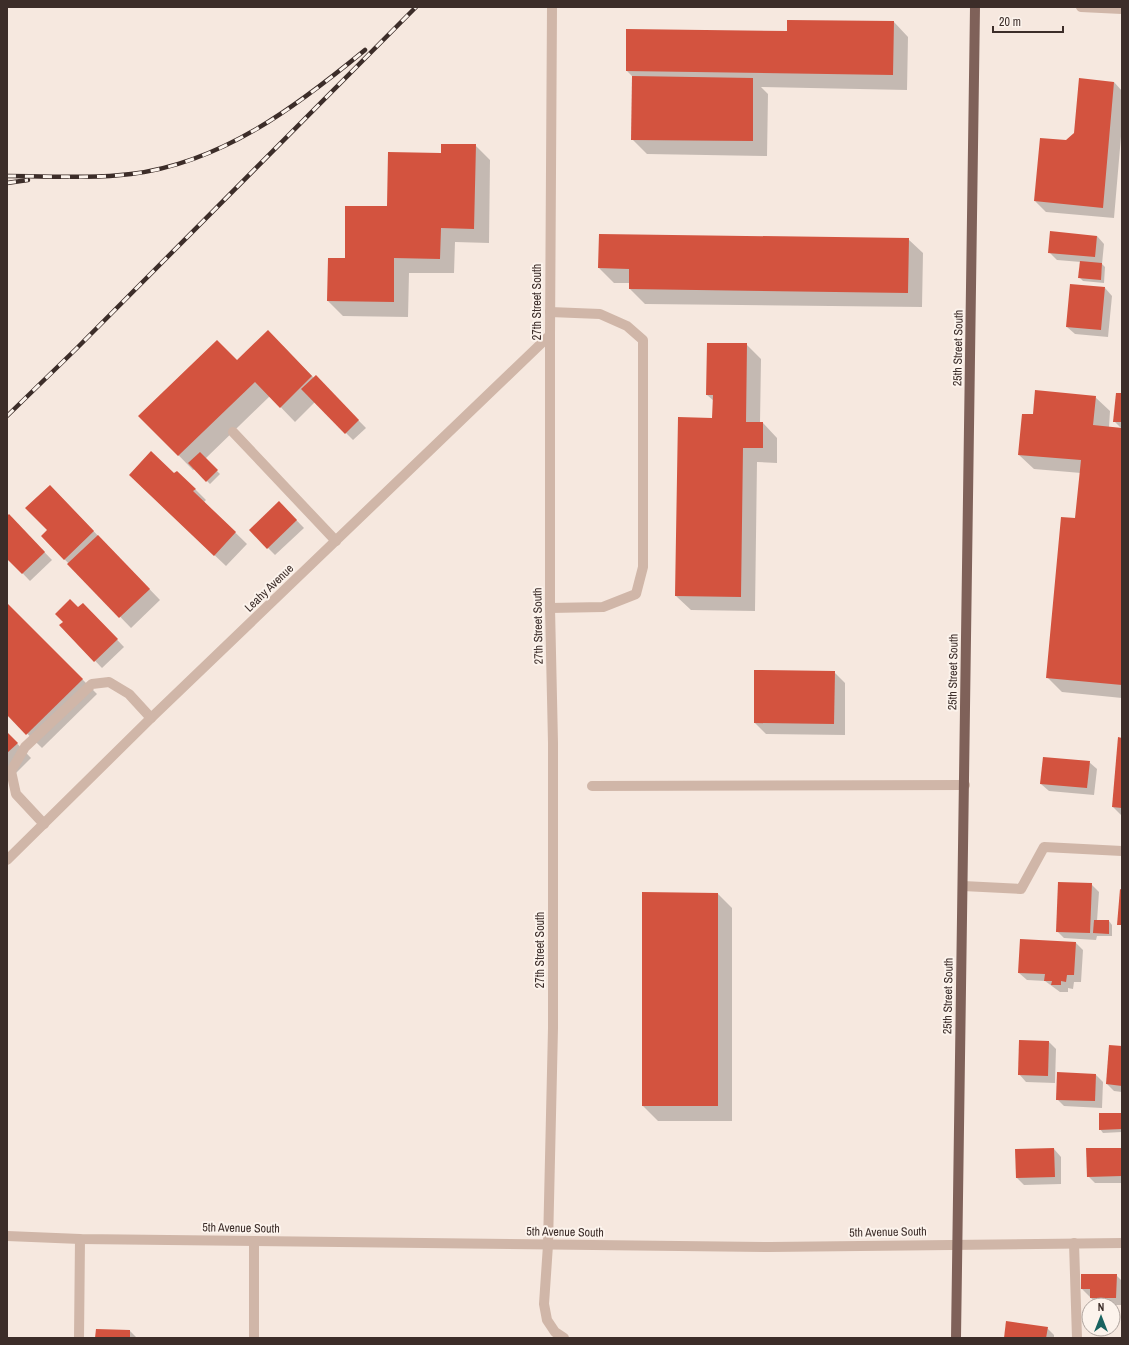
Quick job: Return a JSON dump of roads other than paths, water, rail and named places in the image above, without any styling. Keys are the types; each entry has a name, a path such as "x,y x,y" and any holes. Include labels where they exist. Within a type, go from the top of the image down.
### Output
{"main road":[{"name":"25th Street South","path":"956,1338 975,7"}],"street":[{"name":"27th Street South","path":"552,7 550,608 553,743 553,1020 548,1245 544,1304 547,1320 555,1332 564,1338"},
{"path":"1081,7 1122,9"},
{"path":"550,312 600,314 627,326 643,340 643,567 636,594 603,607 550,608"},
{"name":"Leahy Avenue","path":"7,860 151,718 550,335"},
{"path":"233,432 336,541"},
{"path":"44,824 16,794 11,771 26,747 92,684 109,682 129,694 151,718"},
{"path":"592,786 965,785"},
{"path":"963,886 1021,889 1044,847 1122,851"},
{"name":"5th Avenue South","path":"7,1236 80,1239 770,1247 1122,1243"},
{"path":"78,1338 80,1239"},
{"path":"254,1241 254,1338"},
{"path":"1074,1243 1077,1338"}],"railway":[{"path":"7,416 76,349 416,7"},
{"path":"7,176 116,176 164,168 196,158 227,145 257,129 313,91 365,50"},
{"path":"7,183 28,180"}]}
